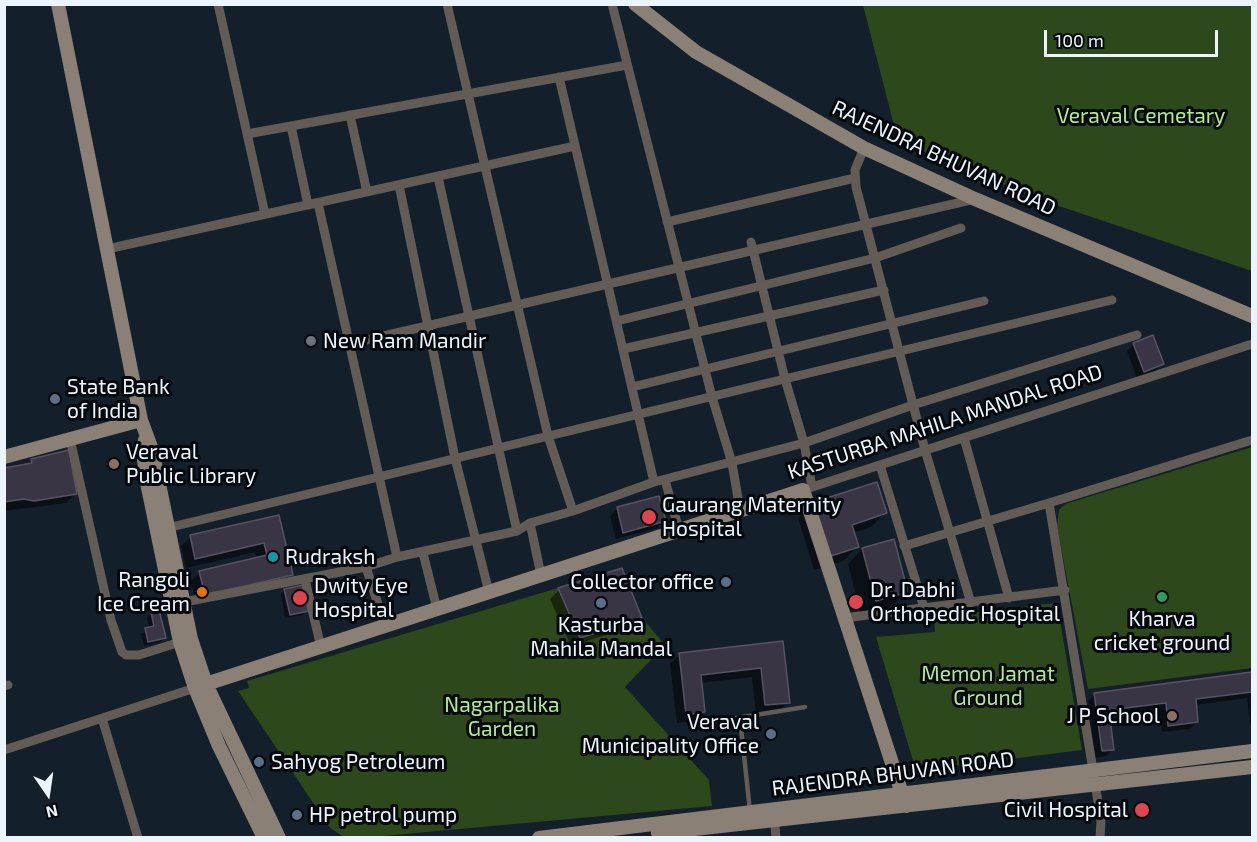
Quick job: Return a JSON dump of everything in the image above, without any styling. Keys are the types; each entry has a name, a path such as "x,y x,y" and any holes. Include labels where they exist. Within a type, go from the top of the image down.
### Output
{"street":[{"path":"58,4 141,420 145,438 152,450 162,529 177,604 180,642 200,686 279,837"},
{"path":"218,4 265,214"},
{"path":"447,4 548,436 573,511"},
{"path":"612,4 712,397 732,463 740,510"},
{"name":"RAJENDRA BHUVAN ROAD","path":"636,4 696,52 864,148 975,199 1252,316"},
{"path":"247,134 627,65"},
{"path":"559,77 654,482"},
{"path":"350,115 367,192"},
{"path":"291,126 308,205"},
{"path":"107,249 575,146"},
{"path":"864,148 856,163 855,178 925,450 971,603"},
{"path":"438,177 467,317 517,531"},
{"path":"667,222 855,178"},
{"path":"399,185 455,458 489,592"},
{"path":"349,344 517,307 679,268 752,247 975,199"},
{"path":"318,203 397,557"},
{"path":"617,321 875,258 961,228"},
{"path":"752,247 785,379 804,443 807,488 844,618 904,800 1095,785 1252,767"},
{"path":"623,349 884,290"},
{"path":"632,387 984,300"},
{"path":"162,529 1112,300"},
{"path":"177,604 305,580 366,567 397,557 478,542 517,531 530,523 573,511 654,482 804,443 913,405 1137,335"},
{"name":"KASTURBA MAHILA MANDAL ROAD","path":"200,686 1252,344"},
{"path":"4,457 141,420"},
{"path":"964,438 1009,598"},
{"path":"70,439 111,620 122,652 139,655 180,642"},
{"path":"904,546 1252,440"},
{"path":"880,465 924,608"},
{"path":"665,480 679,530"},
{"path":"1049,503 1101,821 1100,837"},
{"path":"530,523 541,575"},
{"path":"423,553 436,609"},
{"path":"366,567 385,626"},
{"path":"305,580 321,647"},
{"path":"844,618 1065,590"},
{"path":"177,604 190,639 200,686 219,746 264,837"},
{"path":"4,750 200,686"},
{"path":"102,718 138,837"},
{"name":"RAJENDRA BHUVAN ROAD","path":"539,837 588,835 904,800 1093,770 1252,751"},
{"path":"1207,757 1208,773"},
{"path":"774,815 776,837"},
{"path":"610,837 751,818"}],"lane":[{"path":"693,724 806,707"},
{"path":"740,718 751,818"}],"green space":[{"name":"Veraval Cemetary","path":"863,5 1252,5 1252,271 1041,200 898,141"},
{"name":"Kharva cricket ground","path":"1252,447 1252,668 1088,689 1057,526 1059,510 1065,504"},
{"name":"Nagarpalika Garden","path":"558,588 581,637 642,618 665,645 625,687 709,780 712,806 372,837 344,837 330,828 238,691 249,688 247,681"},
{"name":"Memon Jamat Ground","path":"1057,603 1082,750 916,771 876,637 935,632 934,617"}],"building":[{"path":"1153,335 1164,364 1144,372 1133,343"},
{"path":"69,450 77,494 34,501 24,499 4,502 4,468 32,463 31,459"},
{"path":"877,482 887,513 852,525 859,547 828,557 811,503"},
{"path":"659,496 666,521 623,533 617,507"},
{"name":"Rudraksh","path":"279,515 293,575 205,595 199,571 267,555 264,543 195,559 190,535"},
{"path":"894,539 908,592 876,601 862,548"},
{"name":"Kasturba Mahila Mandal","path":"622,568 642,618 580,638 558,588"},
{"path":"304,585 309,611 290,615 284,589"},
{"path":"159,610 166,638 148,642 145,628 154,626 151,612"},
{"path":"783,641 790,703 765,705 761,668 701,675 705,712 686,715 679,653"},
{"path":"1252,672 1252,692 1196,699 1198,722 1168,726 1166,703 1109,710 1114,750 1102,751 1094,693"}],"place":[{"name":"New Ram Mandir","path":"311,341"},
{"name":"State Bank of India","path":"55,399"},
{"name":"Veraval Public Library","path":"114,464"},
{"name":"Gaurang Maternity Hospital","path":"649,517"},
{"name":"Rudraksh","path":"273,557"},
{"name":"Collector office","path":"726,582"},
{"name":"Rangoli Ice Cream","path":"202,592"},
{"name":"Kharva cricket ground","path":"1162,597"},
{"name":"Dwity Eye Hospital","path":"300,598"},
{"name":"Dr. Dabhi Orthopedic Hospital","path":"856,602"},
{"name":"Kasturba Mahila Mandal","path":"601,603"},
{"name":"J P School","path":"1172,716"},
{"name":"Veraval Municipality Office","path":"771,734"},
{"name":"Sahyog Petroleum","path":"259,762"},
{"name":"Civil Hospital","path":"1142,810"},
{"name":"HP petrol pump","path":"297,815"}]}
